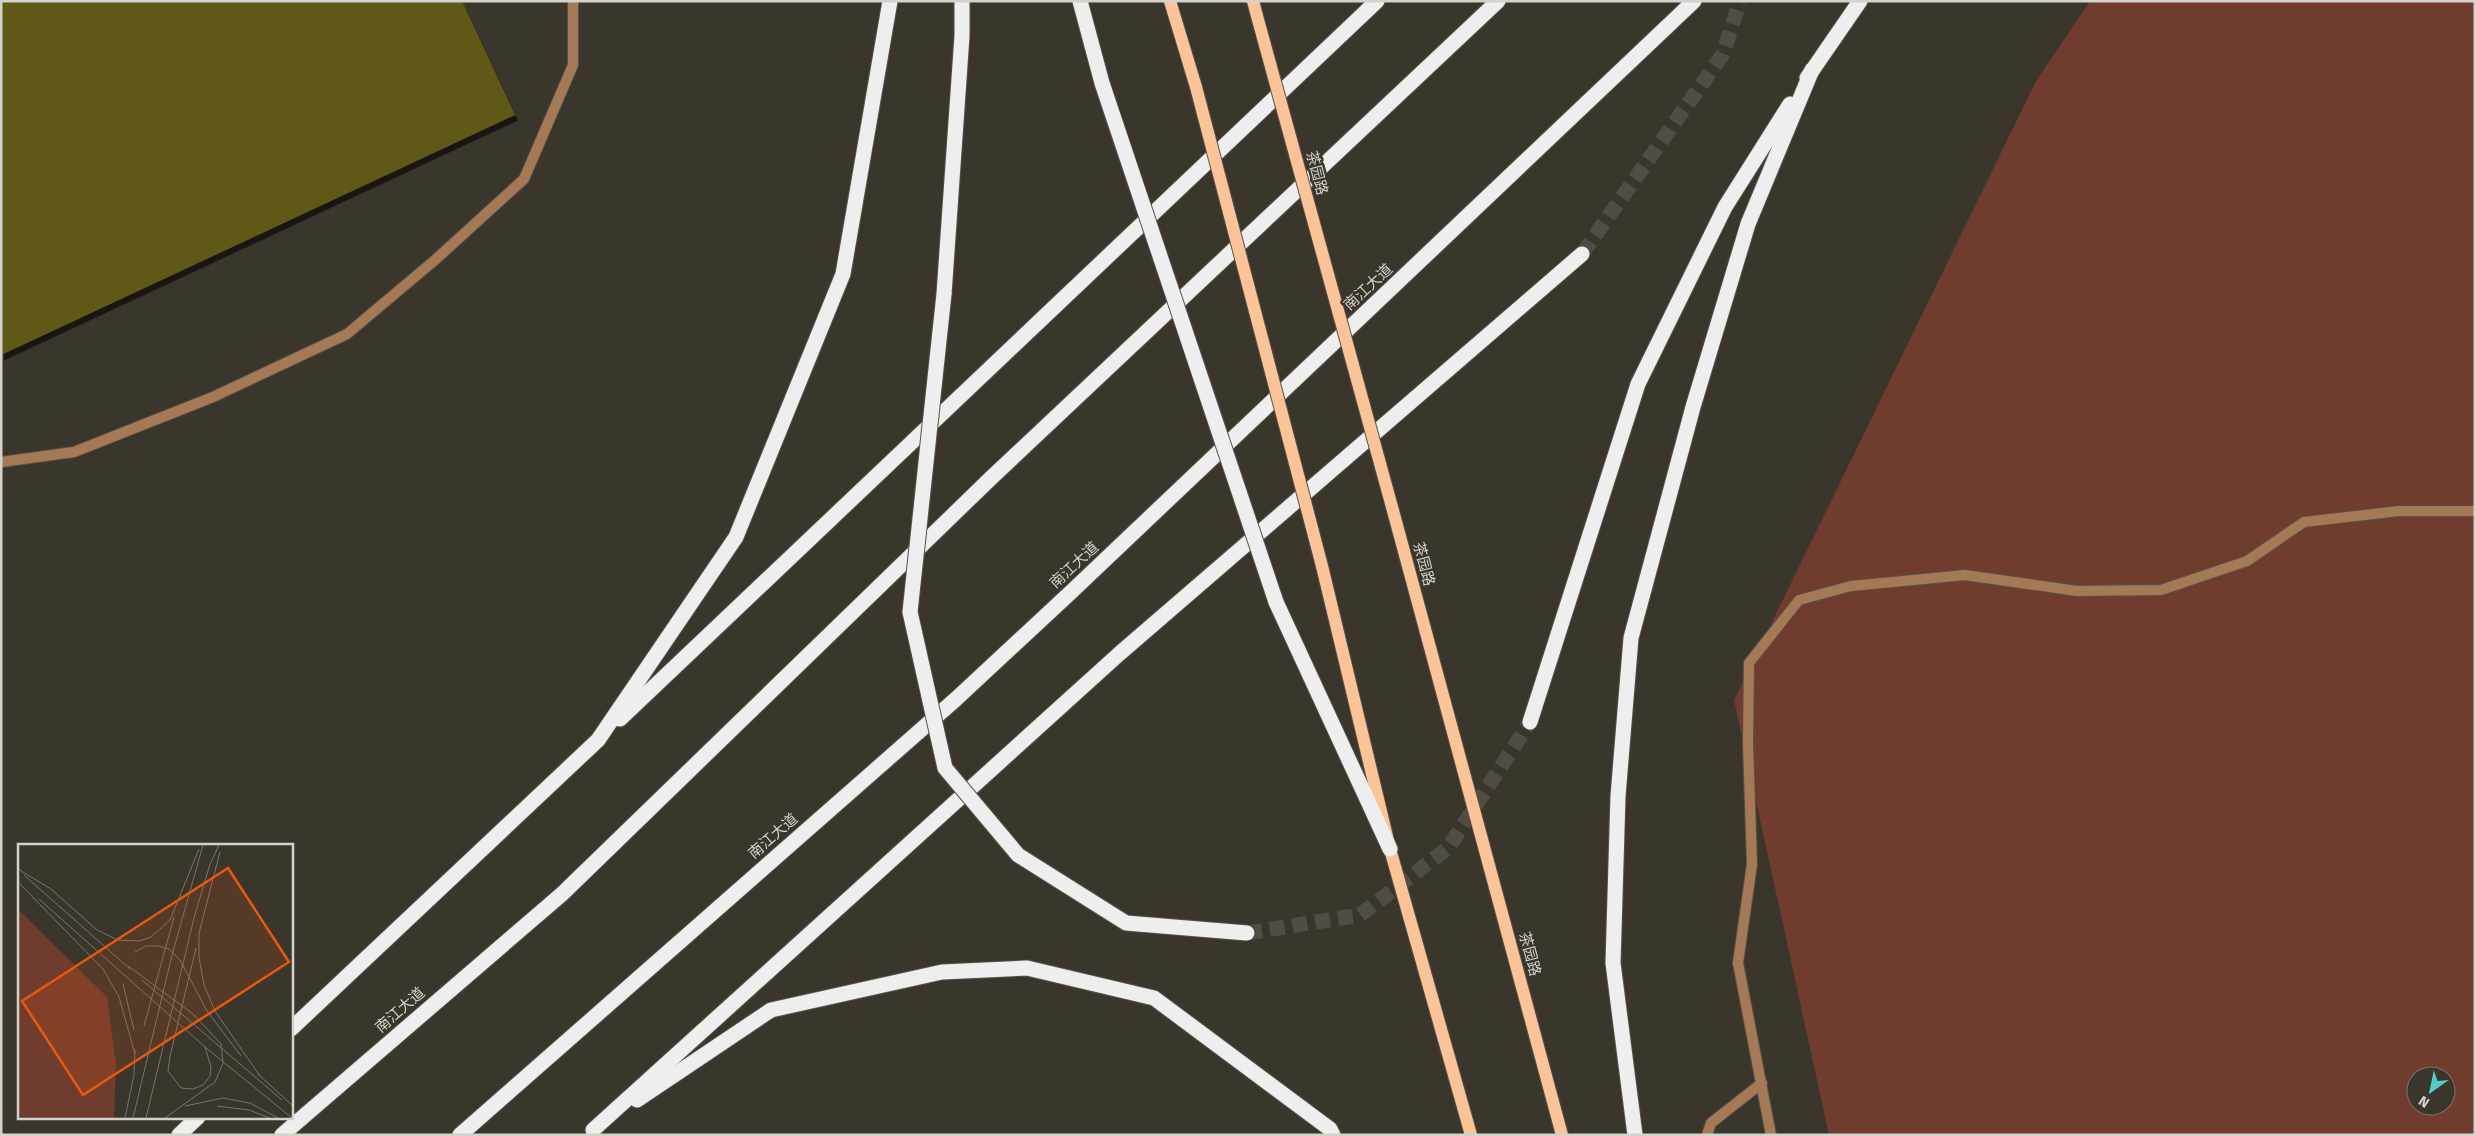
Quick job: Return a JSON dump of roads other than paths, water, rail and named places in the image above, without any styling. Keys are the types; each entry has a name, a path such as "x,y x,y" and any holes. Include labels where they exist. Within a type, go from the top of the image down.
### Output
{"highway":[{"path":"598,740 736,537 843,274 890,1"},
{"path":"962,1 962,36 944,294 910,612 946,768 1018,855 1126,923 1247,933"},
{"path":"1080,1 1102,83 1276,602 1390,849"},
{"path":"292,1028 1377,1"},
{"name":"南江大道","path":"282,1135 562,894 991,478 1498,1"},
{"name":"南江大道","path":"460,1135 956,699 1694,1"},
{"path":"1530,722 1638,384 1725,207 1812,70 1860,1"},
{"path":"1635,1135 1613,962 1618,796 1631,638 1693,407 1748,224 1812,70"},
{"path":"590,1132 1119,654 1582,254"},
{"path":"590,1132 771,1010 942,972 1027,968 1154,998 1330,1129 1333,1135"},
{"path":"179,1135 197,1118"}],"main road":[{"path":"1170,1 1196,87 1322,566 1390,849 1471,1135"},
{"name":"茶园路","path":"1253,1 1562,1135"}],"street":[{"path":"1,462 74,452 213,397 347,334 435,260 524,178 573,64 573,1"},
{"path":"1771,1135 1738,963 1752,864 1748,744 1749,663 1799,600 1851,586 1965,575 2077,591 2161,590 2247,561 2304,522 2399,511 2475,511"},
{"path":"1707,1135 1711,1123 1762,1083"}],"tunnel":[{"path":"1582,254 1723,54 1740,1"},
{"path":"1247,933 1360,915 1448,848 1530,722"}]}
